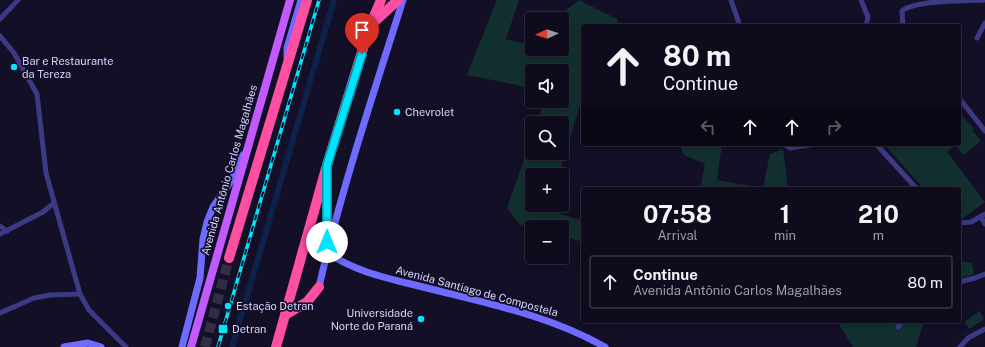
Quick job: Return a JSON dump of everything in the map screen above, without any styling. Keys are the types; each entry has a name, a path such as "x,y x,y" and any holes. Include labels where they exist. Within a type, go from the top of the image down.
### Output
{"highway":[{"path":"229,258 307,0"},
{"path":"276,347 327,165 370,26 381,0"},
{"path":"370,26 398,0"},
{"path":"327,165 327,252"},
{"path":"284,315 307,302 319,287"}],"main road":[{"name":"Avenida Antônio Carlos Magalhães","path":"191,347 290,0"},
{"path":"287,67 287,48 301,0"},
{"path":"319,287 349,170 402,0"},
{"path":"274,58 287,48"},
{"path":"182,347 200,278 203,239 207,222 213,206 231,181 248,144"},
{"name":"Avenida Santiago de Compostela","path":"327,252 341,261 390,278 540,318 578,333 605,347"},
{"name":"Avenida Santiago de Compostela","path":"324,264 341,261"},
{"path":"64,347 88,343 101,347"}],"street":[{"path":"0,19 18,0"},
{"path":"730,0 739,24"},
{"path":"861,0 868,17 866,24"},
{"path":"904,24 902,11 910,5 924,2 984,0"},
{"path":"977,38 985,23"},
{"path":"0,36 14,53 36,94 44,162 80,294 88,310 126,347"},
{"path":"961,101 985,131"},
{"path":"787,146 790,148 803,146"},
{"path":"878,146 915,187"},
{"path":"0,234 42,212 54,203"},
{"path":"961,223 971,222 983,216 985,224"},
{"path":"0,226 7,230"},
{"path":"961,282 985,274"},
{"path":"0,313 34,298 50,295 80,294"},
{"path":"898,327 901,323"},
{"path":"960,347 968,338 985,329"}],"green space":[{"path":"497,0 519,0 506,39 525,44 525,56 569,56 569,12 563,12 579,0 617,19 618,24 581,24 581,102 569,142 569,116 539,116 542,108 569,108 569,64 525,64 525,88 517,85 467,75"},
{"path":"961,114 974,129 972,130 981,141 963,155 956,146 961,146"},
{"path":"680,146 722,146 717,180 757,187 700,187 705,164 684,155"},
{"path":"886,146 954,146 947,152 985,202 961,220 961,187 922,187"},
{"path":"783,149 788,187 763,187 770,154"},
{"path":"525,157 525,160 564,160 561,168 525,168 525,212 555,212 581,220 581,241 569,238 569,220 525,220 525,224 520,225 507,208"},
{"path":"961,261 972,263 974,274 961,278"},
{"path":"980,311 984,319 969,329 964,322"},
{"path":"838,323 923,323 916,347 853,347"}],"waterway":[{"path":"232,347 334,0"}],"tunnel":[{"path":"205,347 229,258"}],"railway":[{"path":"218,347 319,0"}],"place":[{"name":"Bar e Restaurante da Tereza","path":"14,67"},
{"name":"Chevrolet","path":"397,112"},
{"name":"Estação Detran","path":"228,306"},
{"name":"Universidade Norte do Paraná","path":"421,319"},
{"name":"Detran","path":"223,329"}],"route":[{"path":"327,242 327,165 362,54"}]}
